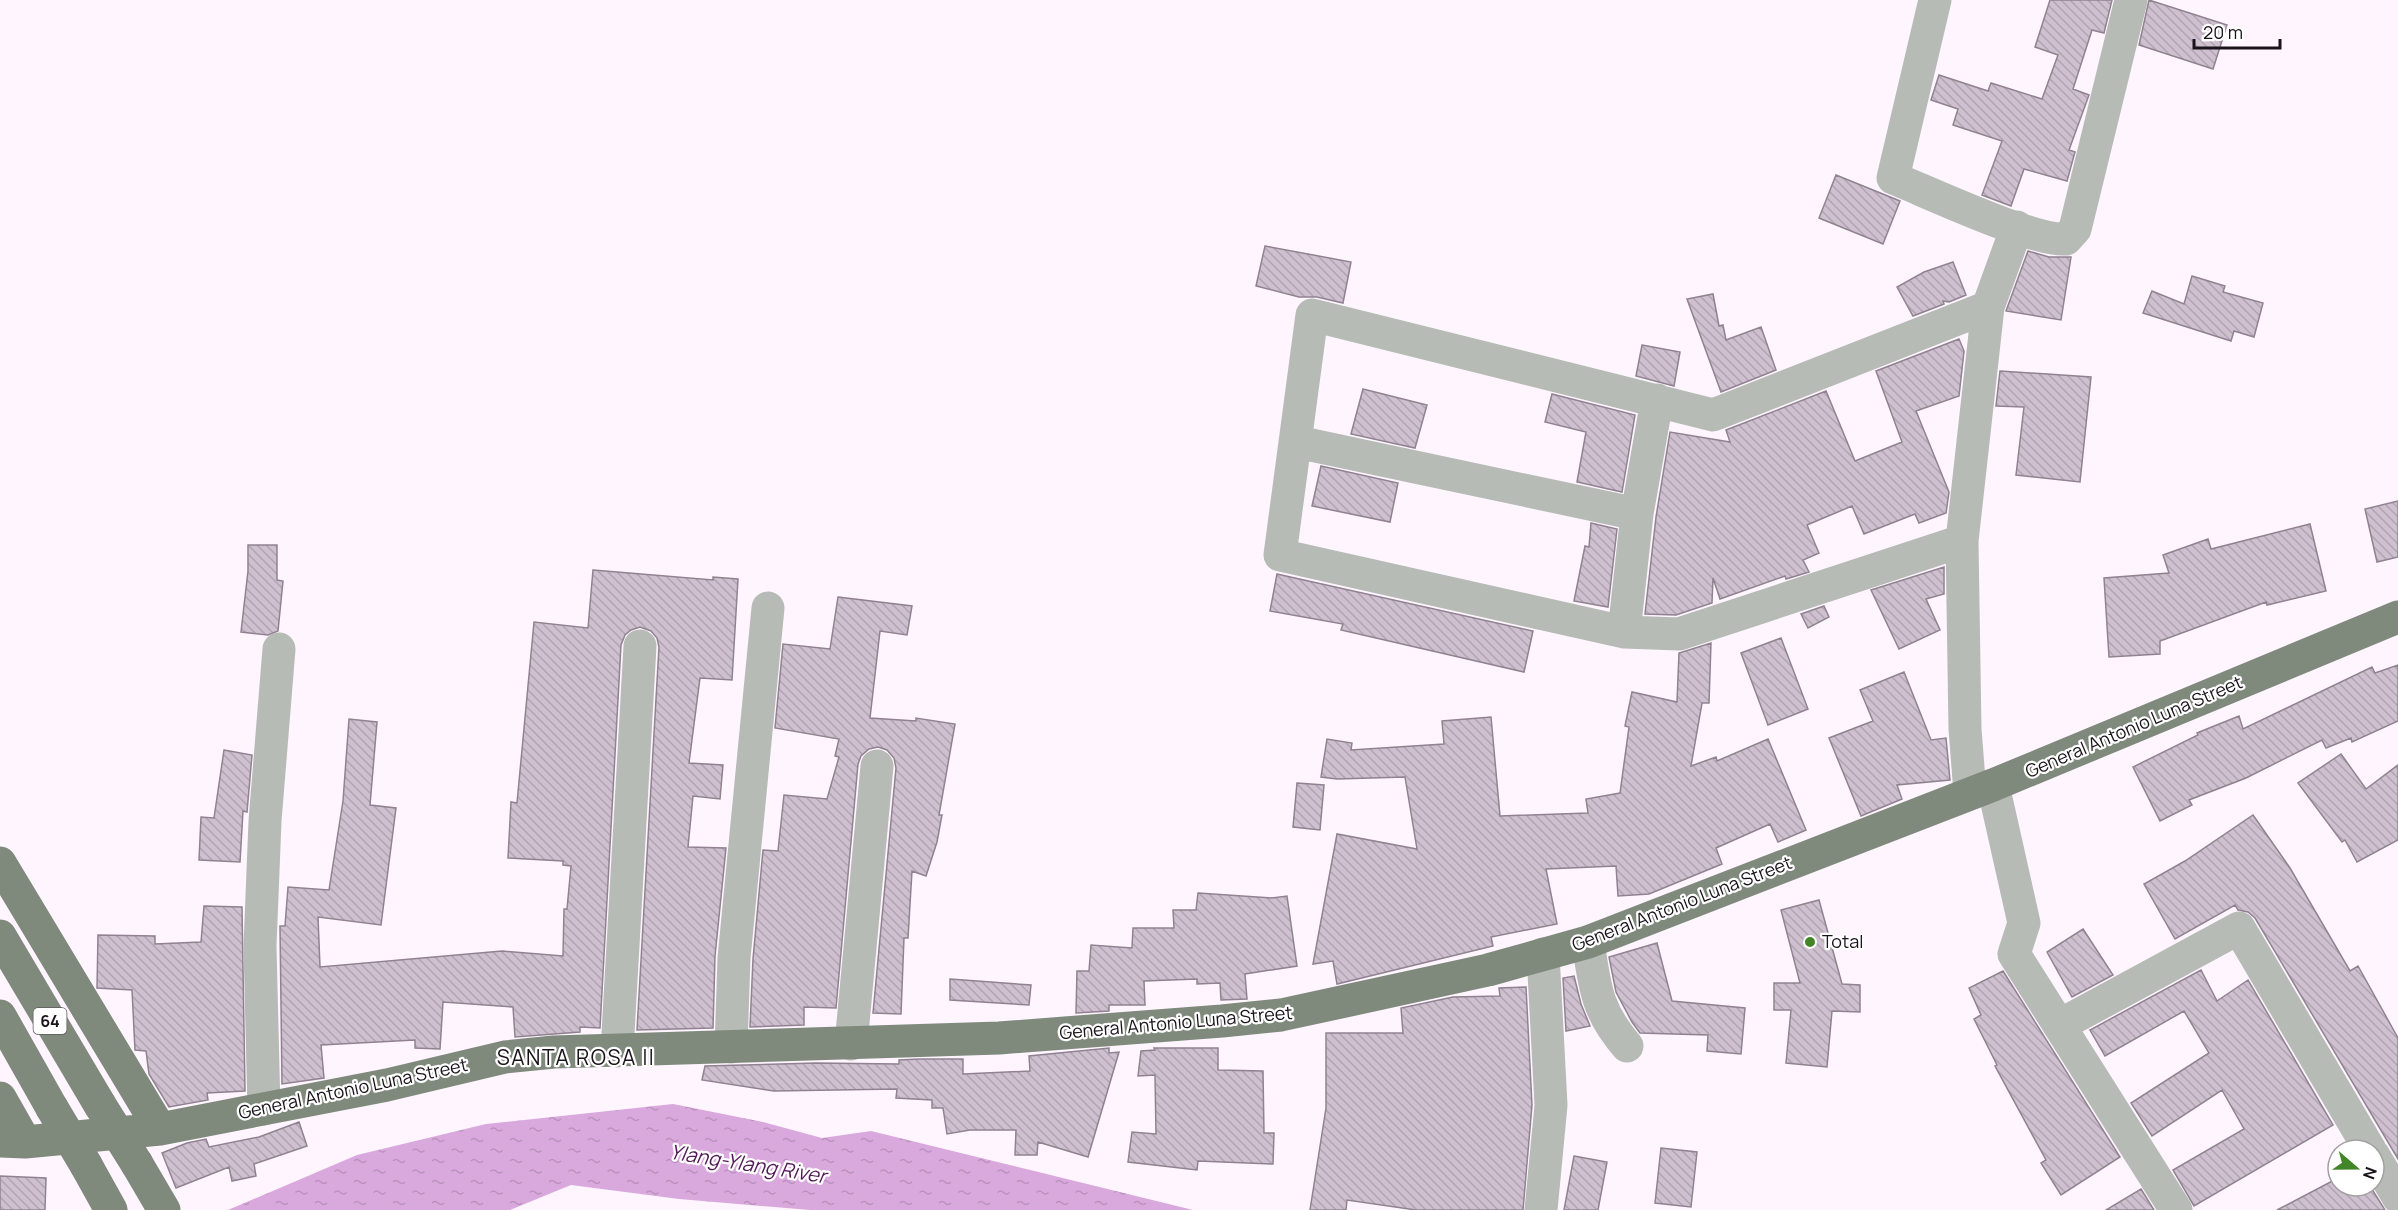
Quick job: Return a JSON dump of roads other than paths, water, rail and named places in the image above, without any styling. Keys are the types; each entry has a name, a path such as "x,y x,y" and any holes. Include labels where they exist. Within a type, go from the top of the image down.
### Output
{"main road":[{"name":"General Antonio Luna Street","path":"12,1141 160,1129 387,1085 505,1057 999,1038 1281,1015 1488,970 1588,942 1982,789 2398,617"},
{"path":"0,863 160,1129"},
{"name":"64","path":"0,936 150,1186"},
{"name":"64","path":"0,1016 111,1210"},
{"path":"0,1098 12,1141"}],"street":[{"path":"1935,0 1893,178 2017,227 2057,240 2066,239 2075,229 2131,0"},
{"path":"2017,227 1988,307 1962,541 1965,729 2024,923 2014,954 2176,1210"},
{"path":"1962,541 1679,634 1624,632 1280,555 1297,442 1311,315 1713,415 1988,307"},
{"path":"1624,632 1637,514 1657,400"},
{"path":"1297,442 1637,514"},
{"path":"731,1047 734,958 768,608"},
{"path":"616,1051 640,646"},
{"path":"264,1109 260,946 264,821 279,649"},
{"path":"851,1044 877,766"},
{"path":"2060,1025 2238,928 2363,1138"},
{"path":"1588,942 1596,996 1609,1026 1627,1046"},
{"path":"1541,1210 1551,1105 1542,954"},
{"path":"2386,1176 2398,1197"}],"water":[{"name":"Ylang-Ylang River","path":"673,1104 763,1122 822,1138 871,1131 1193,1210 810,1210 679,1199 571,1185 510,1210 228,1210 357,1155 486,1124"}],"place":[{"name":"Total","path":"1810,942"}],"district":[{"name":"SANTA ROSA II","path":"576,1058"}]}
